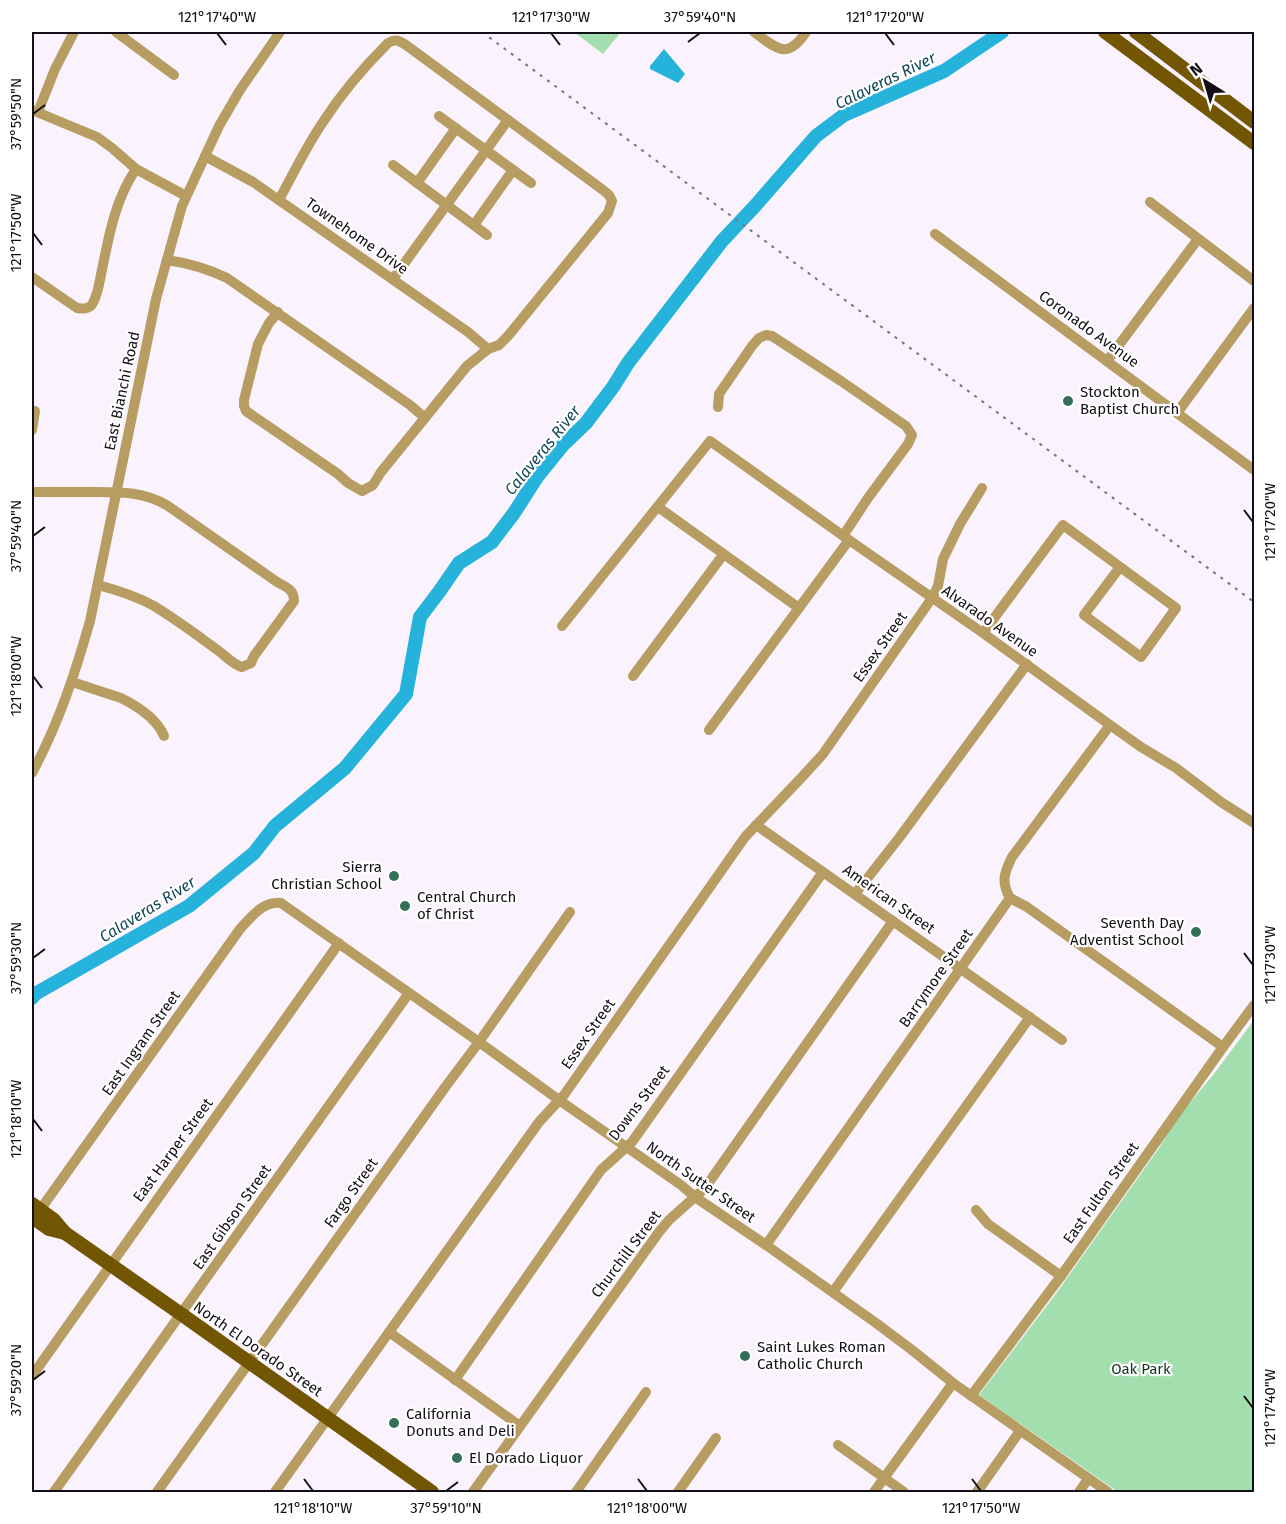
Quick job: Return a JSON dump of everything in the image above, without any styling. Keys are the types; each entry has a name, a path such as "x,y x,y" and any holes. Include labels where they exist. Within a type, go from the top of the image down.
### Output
{"main road":[{"path":"1105,32 1254,143"},
{"path":"1136,32 1254,124"},
{"path":"1154,68 1172,74 1189,85 1198,79"},
{"path":"1207,107 1212,103 1219,104 1242,120 1254,124"},
{"name":"North El Dorado Street","path":"34,1215 54,1220 65,1233 432,1492"}],"street":[{"path":"71,32 35,111 97,137 136,169 186,196"},
{"path":"116,32 174,75"},
{"path":"754,32 780,50 795,45 806,32"},
{"name":"East Bianchi Road","path":"33,767 50,736 72,682 90,621 156,299 186,196 240,90 276,33"},
{"path":"278,312 269,323 258,344 244,400 246,411 362,491 373,485 467,366 488,349 499,345 508,336 608,213 612,201 603,190 406,45 394,40 388,42 376,55 335,104 304,153 279,200"},
{"path":"439,116 531,183"},
{"path":"393,279 508,120"},
{"path":"417,183 456,128"},
{"name":"Townehome Drive","path":"205,156 240,174 279,200 468,332 488,349"},
{"path":"393,165 487,235"},
{"path":"32,277 77,308 90,308 98,289 119,201 136,169"},
{"path":"474,225 513,170"},
{"path":"1150,202 1254,281"},
{"name":"Coronado Avenue","path":"935,234 1254,470"},
{"path":"1107,361 1198,239"},
{"path":"167,260 187,263 227,278 410,405 425,418"},
{"path":"1177,412 1254,308"},
{"path":"709,730 798,608 912,435 906,426 772,336 765,335 759,338 752,346 719,394 718,407"},
{"path":"32,430 35,411"},
{"name":"Alvarado Avenue","path":"658,507 710,441 1141,747 1176,768 1221,802 1254,823"},
{"name":"Essex Street","path":"275,1492 539,1122 559,1100 732,854 745,837 823,754 932,598 938,586 943,559 960,524 982,488"},
{"path":"32,492 134,493 161,502 290,590 294,596 292,605 251,663 242,667 154,606 130,594 98,585"},
{"path":"562,626 658,507 798,608"},
{"path":"983,633 1063,525 1120,567 1176,609 1141,657 1084,615 1120,567"},
{"path":"633,676 723,555"},
{"path":"855,894 1027,664"},
{"path":"72,682 129,702 149,716 162,729 164,736"},
{"path":"1110,725 1012,857 1005,875 1004,886 1010,898 1018,901 1223,1047"},
{"name":"American Street","path":"756,825 1062,1040"},
{"name":"Downs Street","path":"455,1380 601,1170 639,1132 823,872"},
{"name":"Barrymore Street","path":"766,1245 1010,898"},
{"name":"North Sutter Street","path":"275,902 287,906 695,1197 833,1292 912,1350 952,1383 1108,1492"},
{"name":"East Ingram Street","path":"34,1215 240,929 263,906 275,902"},
{"name":"Fargo Street","path":"157,1492 570,912"},
{"name":"Churchill Street","path":"472,1492 659,1232 705,1188 893,921"},
{"name":"East Harper Street","path":"32,1376 339,943"},
{"name":"East Gibson Street","path":"54,1492 409,993"},
{"name":"East Fulton Street","path":"971,1396 1061,1276 1254,1005"},
{"path":"833,1292 1030,1017"},
{"path":"976,1210 988,1224 1061,1276"},
{"path":"389,1332 520,1426"},
{"path":"874,1492 952,1383"},
{"path":"576,1492 646,1392"},
{"path":"977,1492 1020,1431"},
{"path":"678,1492 716,1438"},
{"path":"838,1445 904,1492"},
{"path":"1079,1492 1088,1479"}],"green space":[{"path":"574,32 621,32 603,54"},
{"name":"Oak Park","path":"1254,1020 1254,1492 1118,1492 979,1395 1055,1295 1159,1148 1176,1119 1214,1074"}],"water":[{"path":"664,49 685,74 678,83 650,69"}],"waterway":[{"name":"Calaveras River","path":"32,998 35,994 189,906 254,853 275,826 345,768 406,694 420,617 459,563 492,542 537,477 562,446 586,423 628,363 722,241 816,136 844,115 944,71 1002,32"}],"railway":[{"path":"482,32 1254,602"}],"place":[{"name":"Stockton Baptist Church","path":"1068,401"},
{"name":"Sierra Christian School","path":"394,876"},
{"name":"Central Church of Christ","path":"405,906"},
{"name":"Seventh Day Adventist School","path":"1196,932"},
{"name":"Saint Lukes Roman Catholic Church","path":"745,1356"},
{"name":"California Donuts and Deli","path":"394,1423"},
{"name":"El Dorado Liquor","path":"457,1458"}]}
